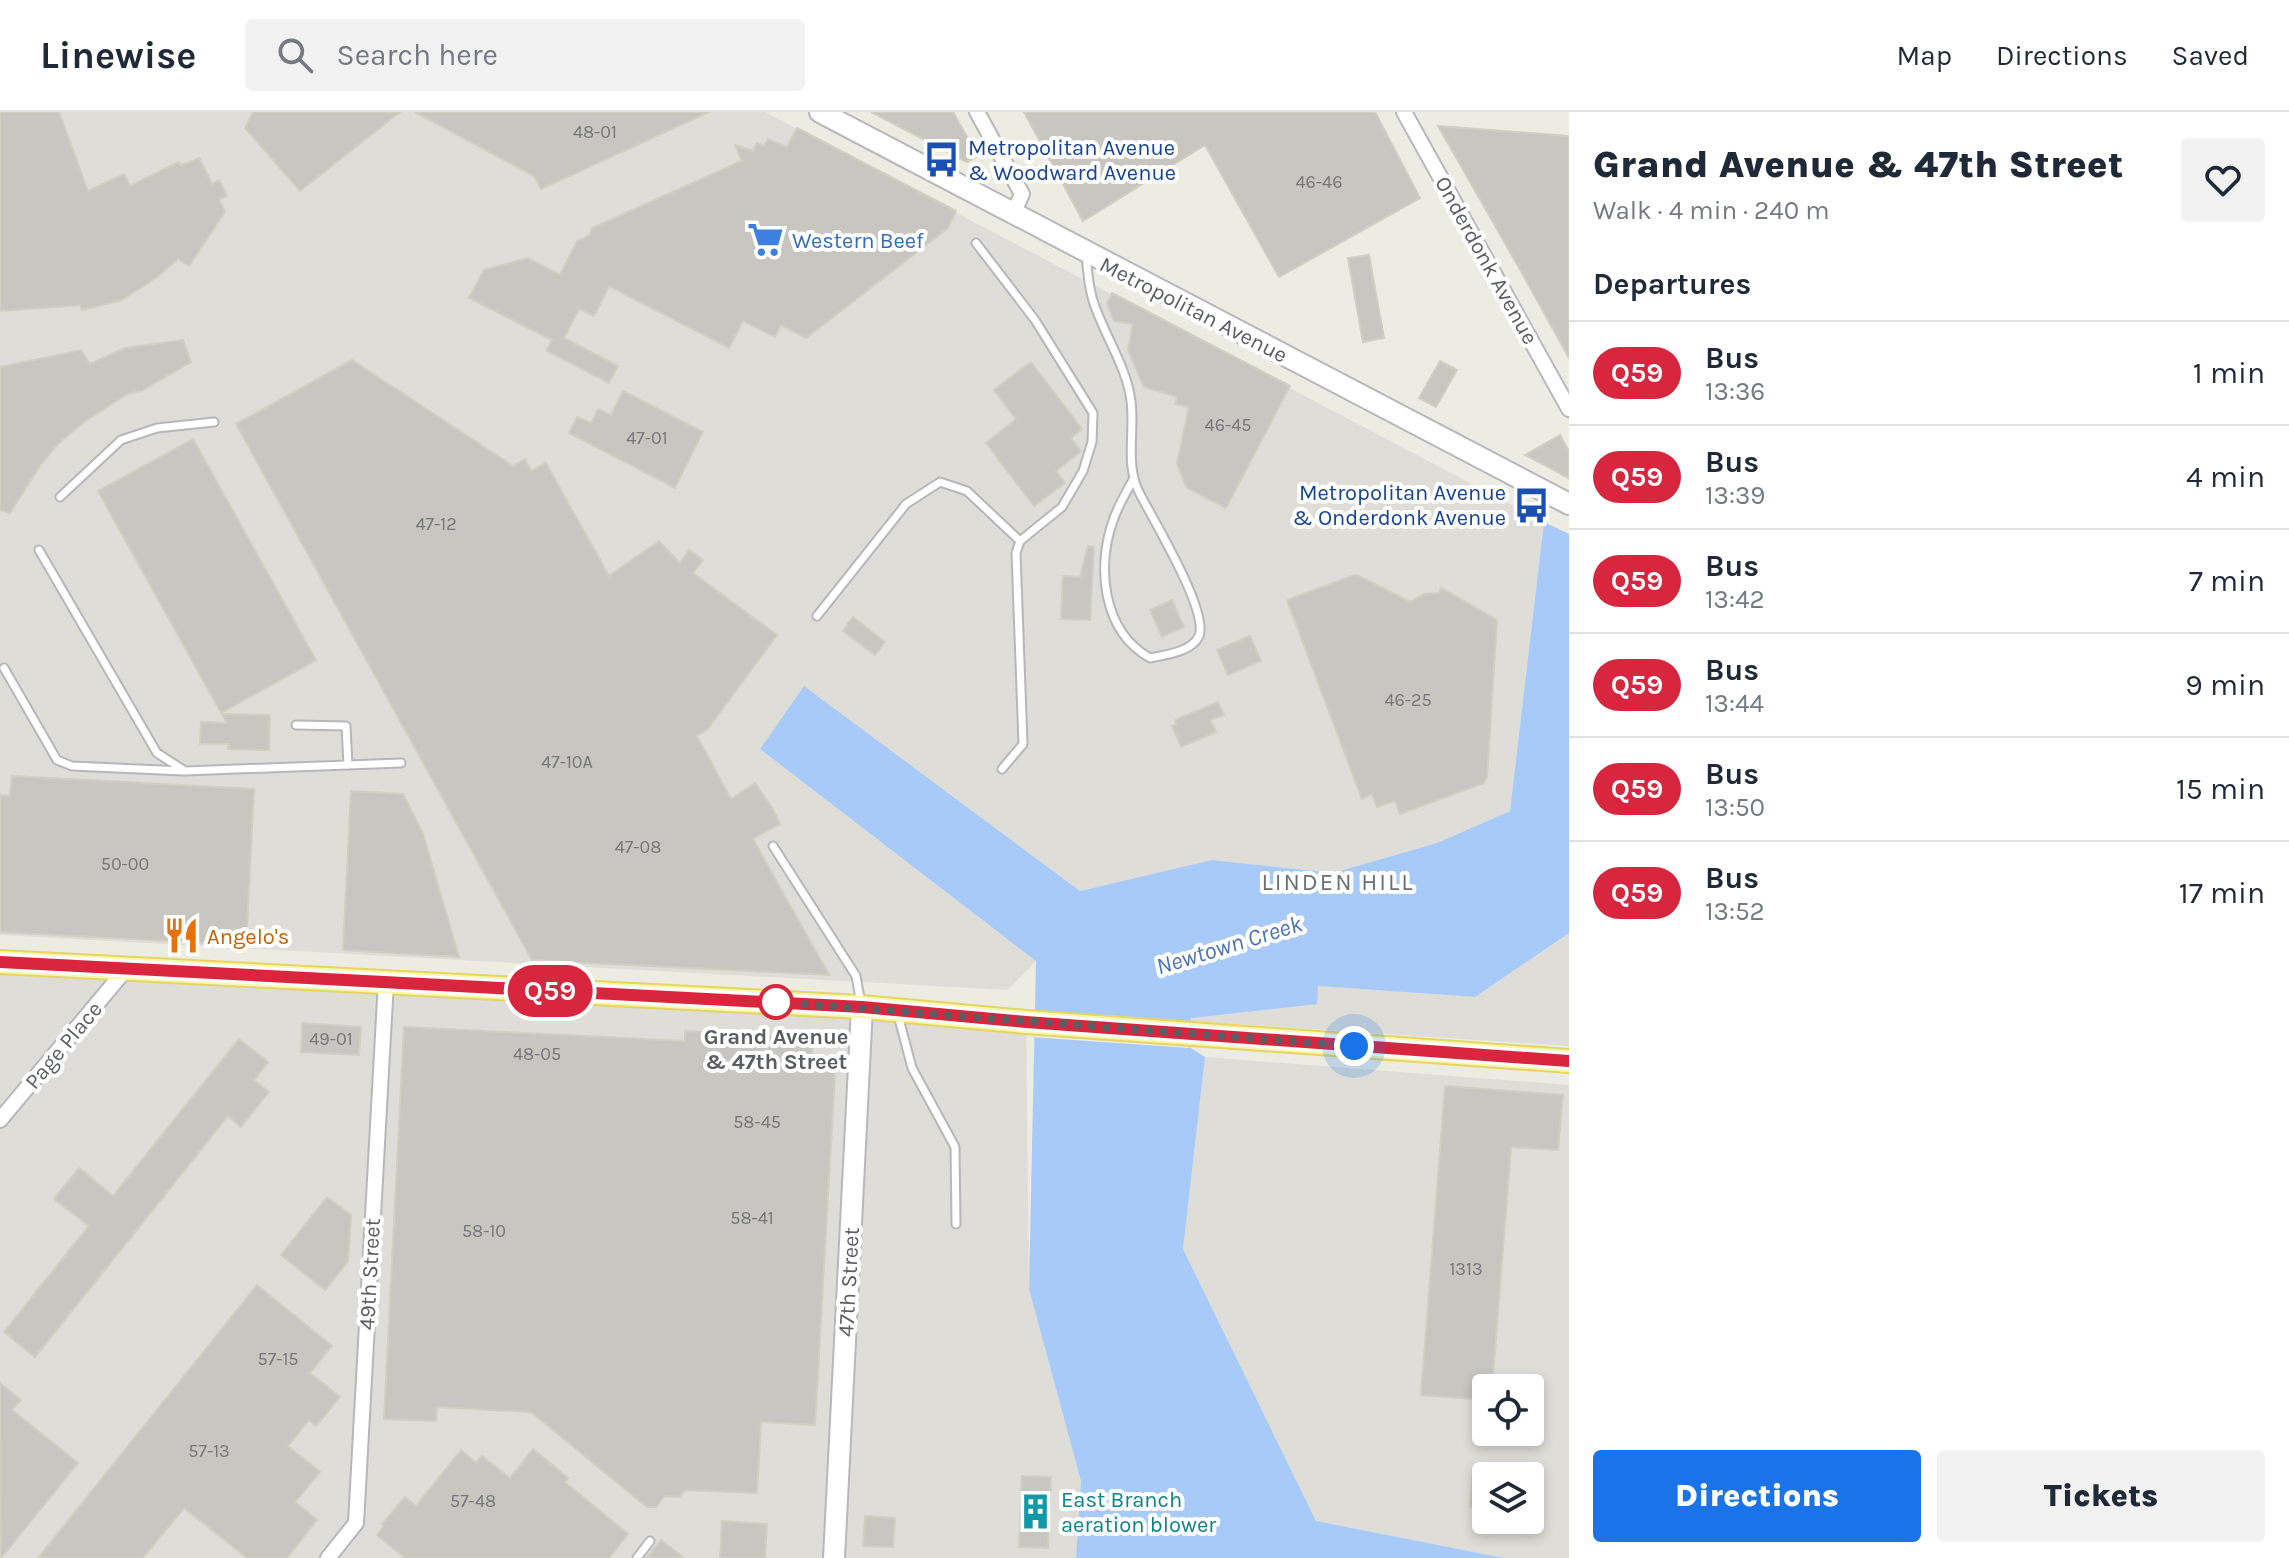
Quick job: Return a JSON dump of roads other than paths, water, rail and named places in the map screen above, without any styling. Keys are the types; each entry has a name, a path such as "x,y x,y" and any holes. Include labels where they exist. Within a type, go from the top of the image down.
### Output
{"main road":[{"name":"Metropolitan Avenue","path":"820,112 1569,504"},
{"path":"0,962 896,1009 1026,1022 1569,1061"},
{"name":"47th Street","path":"834,1558 862,1007"}],"street":[{"path":"977,112 1022,194 1013,214"},
{"name":"Onderdonk Avenue","path":"1404,112 1569,409"},
{"name":"Page Place","path":"0,1120 126,969"},
{"name":"49th Street","path":"328,1558 356,1523 386,981"}],"lane":[{"path":"976,243 1035,320 1093,413 1092,442 1076,483 1062,507 1020,541 1016,553 1023,744 1002,769"},
{"path":"1086,253 1088,285 1094,306 1131,400 1134,478 1138,491 1152,512 1201,620 1198,637 1191,646 1150,658 1134,649 1116,624 1105,595 1108,542 1114,517 1134,478"},
{"path":"60,497 121,440 157,428 214,422"},
{"path":"817,616 906,504 940,482 967,491 1020,541"},
{"path":"39,550 157,753 185,771"},
{"path":"4,668 50,752 57,760 72,766 185,771 401,763"},
{"path":"296,725 346,726 348,765"},
{"path":"773,846 856,976 862,1007"},
{"path":"896,1009 912,1068 955,1147 956,1224"},
{"path":"637,1558 650,1541"}],"water":[{"name":"Newtown Creek","path":"1544,522 1569,534 1569,933 1475,997 1318,986 1317,1004 1191,1018 1189,1047 1205,1057 1183,1249 1316,1521 1504,1558 1076,1558 1081,1481 1029,1289 1036,961 760,749 804,686 1080,891 1212,860 1333,873 1437,843 1510,811"}],"place":[{"name":"Metropolitan Avenue & Woodward Avenue","path":"942,160"},
{"name":"Western Beef","path":"766,240"},
{"name":"Metropolitan Avenue & Onderdonk Avenue","path":"1532,505"},
{"name":"Angelo's","path":"181,936"},
{"name":"Grand Avenue & 47th Street","path":"776,1002"},
{"name":"East Branch aeration blower","path":"1035,1512"}],"district":[{"name":"LINDEN HILL","path":"1338,882"}]}
